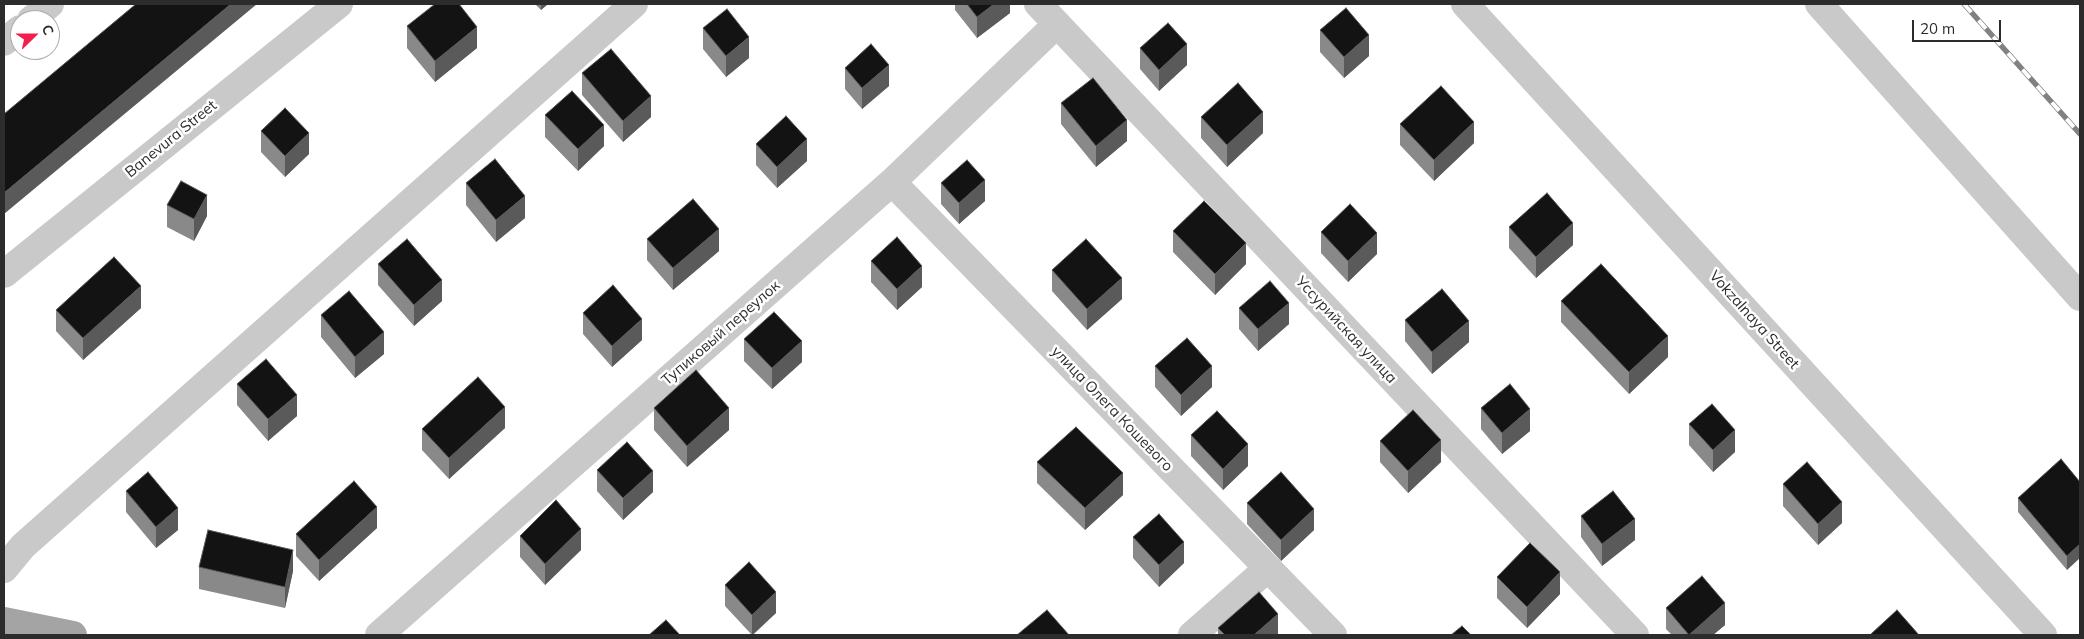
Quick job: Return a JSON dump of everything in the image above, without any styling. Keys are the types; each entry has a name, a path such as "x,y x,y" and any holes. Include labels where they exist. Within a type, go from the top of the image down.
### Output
{"main road":[{"path":"4,621 60,634"}],"street":[{"name":"Banevura Street","path":"4,274 339,4"},
{"path":"4,569 23,546 634,4"},
{"name":"Уссурийская улица","path":"1038,4 1635,635"},
{"name":"Vokzalnaya Street","path":"1465,4 2043,635"},
{"path":"1819,4 2080,297"},
{"name":"Тупиковый переулок","path":"379,635 892,182 1057,24"},
{"name":"улица Олега Кошевого","path":"892,182 1333,635"},
{"path":"1192,635 1267,569"}],"building":[{"path":"136,4 231,4 4,193 4,114"},
{"path":"435,4 459,4 477,27 435,61 407,26"},
{"path":"967,4 994,4 977,17"},
{"path":"1346,8 1369,35 1344,57 1320,30"},
{"path":"727,9 749,37 726,56 703,28"},
{"path":"1168,23 1187,44 1159,70 1140,48"},
{"path":"871,44 889,65 862,88 845,68"},
{"path":"611,49 651,96 623,121 582,73"},
{"path":"1093,78 1127,120 1096,146 1061,103"},
{"path":"1238,83 1263,112 1227,145 1201,117"},
{"path":"1441,86 1474,122 1434,160 1400,124"},
{"path":"572,91 604,125 578,149 545,115"},
{"path":"285,108 309,133 285,156 261,131"},
{"path":"786,116 807,139 777,167 756,144"},
{"path":"495,159 525,196 496,220 466,183"},
{"path":"967,160 985,180 959,203 941,183"},
{"path":"181,181 207,195 194,219 167,205"},
{"path":"1547,193 1573,223 1536,257 1509,227"},
{"path":"693,199 719,229 673,268 647,239"},
{"path":"1204,201 1246,243 1215,274 1173,231"},
{"path":"1350,204 1377,233 1348,261 1321,232"},
{"path":"897,237 922,266 897,289 871,261"},
{"path":"407,239 442,280 414,305 378,264"},
{"path":"1086,239 1122,278 1087,309 1052,270"},
{"path":"114,257 141,286 83,338 56,310"},
{"path":"1601,264 1668,336 1629,372 1561,301"},
{"path":"1270,281 1289,303 1258,329 1239,308"},
{"path":"613,285 642,319 612,346 583,313"},
{"path":"1442,289 1469,321 1432,352 1405,320"},
{"path":"349,291 384,332 355,357 321,315"},
{"path":"774,312 802,341 772,368 744,339"},
{"path":"1187,338 1212,366 1181,395 1155,366"},
{"path":"266,359 297,395 268,419 237,384"},
{"path":"696,370 729,408 687,446 654,408"},
{"path":"478,377 505,407 449,458 422,429"},
{"path":"1510,384 1530,409 1502,433 1481,408"},
{"path":"1712,404 1735,430 1713,450 1689,424"},
{"path":"1413,410 1441,440 1408,471 1380,441"},
{"path":"1217,411 1248,444 1223,469 1191,435"},
{"path":"1076,427 1123,473 1085,508 1037,462"},
{"path":"627,442 653,471 623,498 597,470"},
{"path":"2061,459 2080,482 2080,544 2067,556 2018,498"},
{"path":"1807,462 1842,502 1818,524 1783,484"},
{"path":"148,472 178,508 156,527 126,491"},
{"path":"1281,472 1314,509 1281,540 1247,503"},
{"path":"354,481 377,507 319,560 296,534"},
{"path":"1613,491 1635,519 1602,544 1581,516"},
{"path":"556,500 581,529 545,564 520,536"},
{"path":"1159,514 1184,542 1159,565 1133,537"},
{"path":"208,530 293,550 285,587 199,567"},
{"path":"1530,543 1560,572 1527,607 1497,577"},
{"path":"749,562 776,592 752,615 725,585"},
{"path":"1702,576 1725,603 1689,635 1666,608"},
{"path":"1259,592 1278,614 1254,635 1225,635 1218,628"},
{"path":"1047,610 1069,635 1017,635"},
{"path":"1897,610 1919,635 1871,634"},
{"path":"666,620 680,635 649,635"},
{"path":"1462,626 1471,635 1451,635"}],"railway":[{"path":"1964,4 2080,134"}]}
